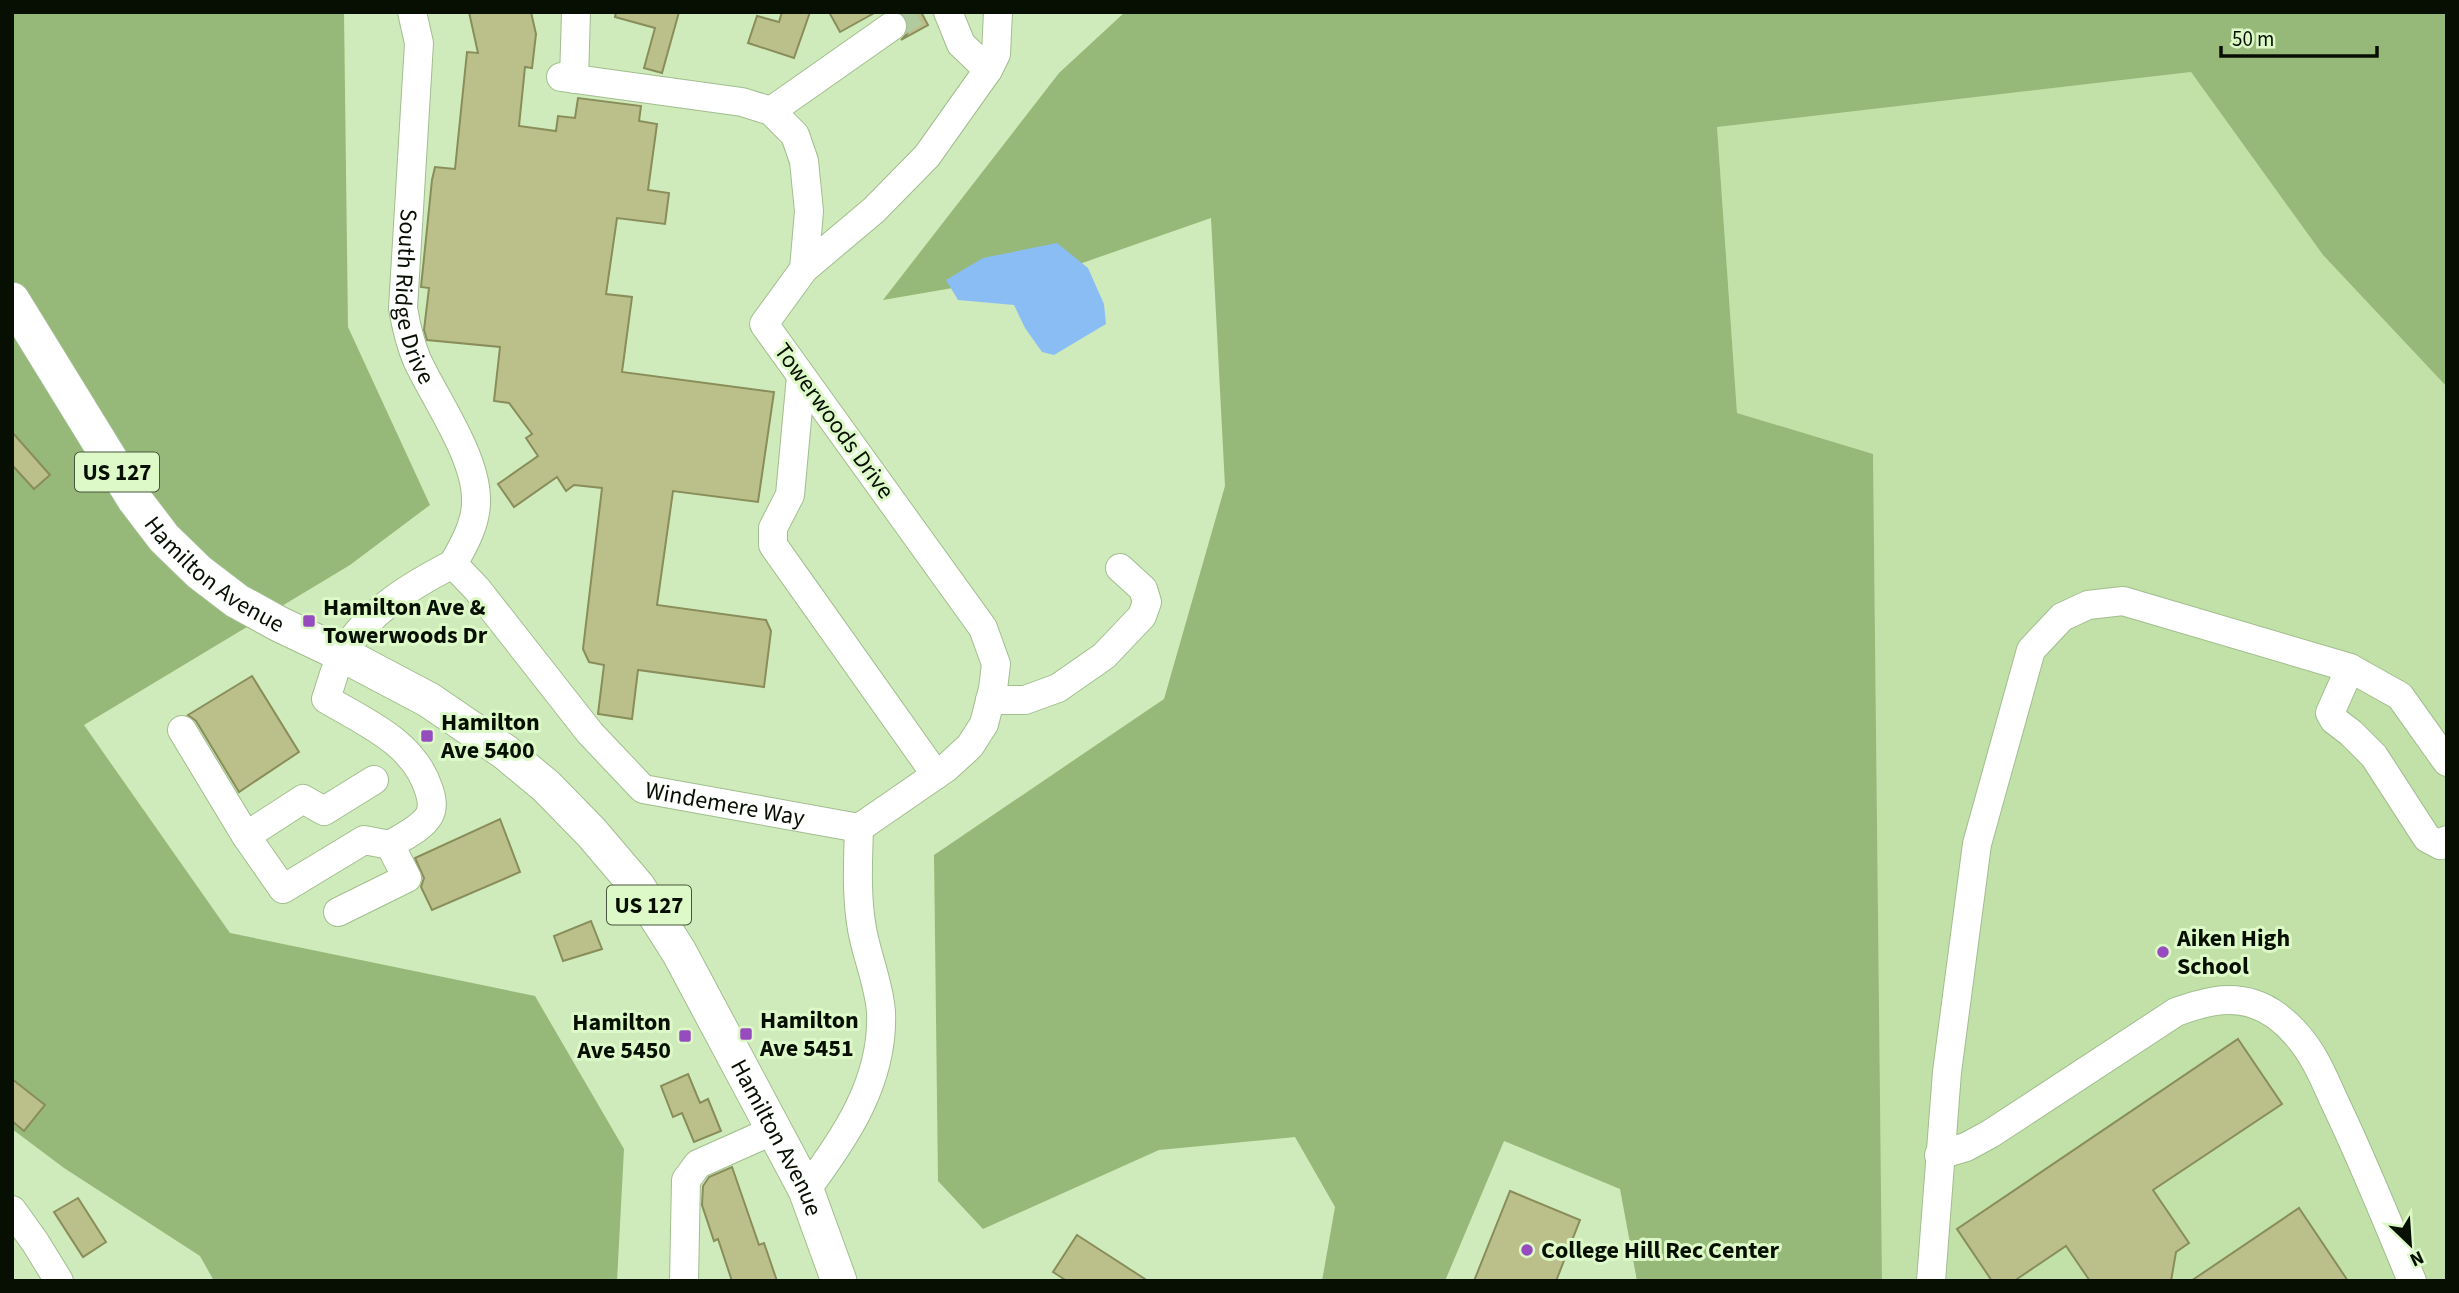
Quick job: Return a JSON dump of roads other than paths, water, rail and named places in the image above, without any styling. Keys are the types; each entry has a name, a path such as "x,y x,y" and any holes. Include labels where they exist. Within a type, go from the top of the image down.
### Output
{"main road":[{"name":"Hamilton Avenue","path":"12,300 135,500 164,538 199,572 237,601 429,700 505,752 546,786 591,832 637,886 679,952 806,1190 839,1281"}],"street":[{"name":"South Ridge Drive","path":"412,12 419,43 403,308 413,349 461,446 477,499 469,536 453,564"},
{"path":"576,12 567,78 742,102 771,111 795,135 804,161 809,211 804,269"},
{"path":"948,12 961,44 988,70"},
{"name":"Towerwoods Drive","path":"859,828 936,775 970,746 985,724 996,664 983,628 764,324 804,269 874,210 927,156 988,70 996,54 998,12"},
{"path":"771,111 892,26"},
{"path":"801,376 789,495 773,528 773,545 936,775"},
{"path":"182,730 246,835 283,889 364,841 390,845 425,821 431,811 432,798 426,781 414,758 406,750 326,699 342,654 394,597 453,564"},
{"name":"Windemere Way","path":"453,564 477,589 590,733 643,789 859,828"},
{"path":"990,700 1025,701 1058,688 1104,656 1142,616 1147,602 1143,589 1119,568"},
{"path":"1931,1281 1947,1072 1977,844 2031,650 2062,617 2088,605 2123,601 2350,668 2400,696 2447,762"},
{"path":"2350,668 2330,713 2334,720 2374,755 2427,838 2440,845 2447,840"},
{"path":"246,835 303,799 324,811 374,780"},
{"path":"806,1190 840,1145 867,1095 878,1053 881,1012 862,930 858,895 859,828"},
{"path":"338,912 407,878 390,845"},
{"path":"1939,1155 1966,1147 1990,1134 2176,1012 2222,999 2254,1004 2278,1017 2298,1036 2320,1069 2412,1281"},
{"path":"684,1281 686,1180 698,1164 774,1130"},
{"path":"12,1210 59,1281"}],"water":[{"path":"1057,243 1088,268 1104,304 1106,324 1054,355 1042,352 1025,328 1014,305 958,300 946,280 983,258"}],"tunnel":[{"path":"892,26 915,12"}],"place":[{"name":"Hamilton Ave & Towerwoods Dr","path":"309,621"},
{"name":"Hamilton Ave 5400","path":"427,736"},
{"name":"Aiken High School","path":"2163,952"},
{"name":"Hamilton Ave 5451","path":"746,1034"},
{"name":"Hamilton Ave 5450","path":"685,1036"},
{"name":"College Hill Rec Center","path":"1527,1250"}]}
